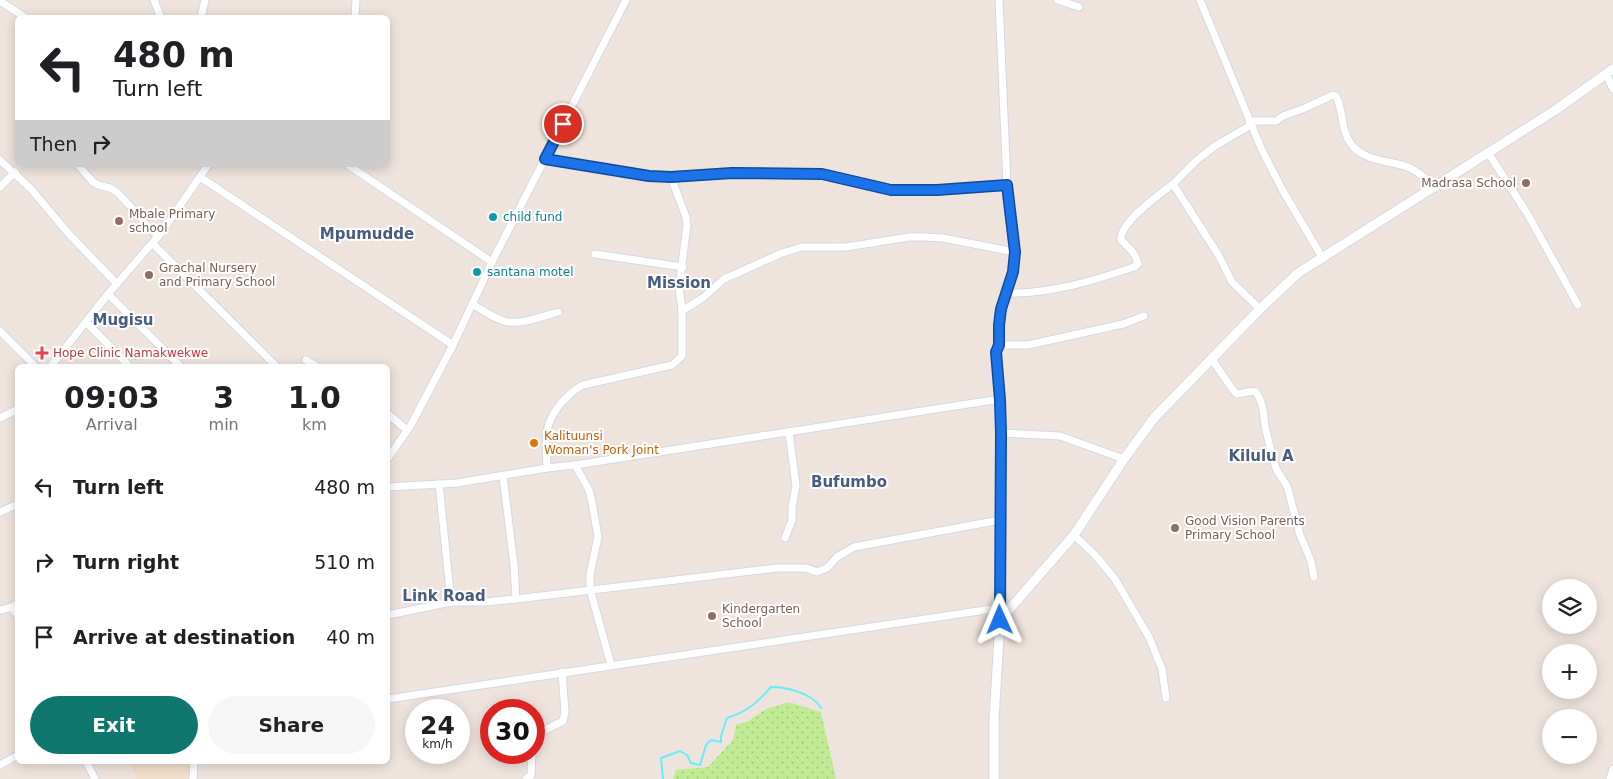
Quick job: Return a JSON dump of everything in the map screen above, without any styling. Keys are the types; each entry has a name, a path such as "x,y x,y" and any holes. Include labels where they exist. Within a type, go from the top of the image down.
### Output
{"street":[{"path":"154,0 159,15"},
{"path":"202,15 205,0"},
{"path":"355,15 356,0"},
{"path":"390,455 407,430 453,345 492,262 626,0"},
{"path":"994,779 994,723 1000,620 1001,433 996,352 999,345 1000,317 1013,272 1015,252 1007,185 999,0"},
{"path":"1058,0 1079,7"},
{"path":"1200,0 1261,148 1282,189 1323,259"},
{"path":"0,1 21,15"},
{"path":"1000,620 1074,535 1124,458 1154,418 1260,309 1298,273 1436,188 1554,112 1609,72 1613,89"},
{"path":"1006,294 1045,292 1092,281 1134,267 1138,264 1138,260 1132,250 1121,240 1123,230 1138,213 1173,184 1197,160 1250,123 1276,121 1283,116 1290,115 1333,95 1336,96 1344,130 1359,152 1376,160 1408,168 1421,174 1436,188"},
{"path":"1489,154 1527,214 1578,305"},
{"path":"545,159 649,176 671,177 732,173 822,174 891,190 937,190 1007,185"},
{"path":"0,160 15,172 68,233 117,284"},
{"path":"80,167 93,182 118,193 158,237"},
{"path":"53,364 108,294 153,244 207,167"},
{"path":"351,167 492,262"},
{"path":"0,187 15,172"},
{"path":"200,177 453,345"},
{"path":"547,468 546,432 549,421 574,389 583,385 672,365 682,356 682,311 679,287 683,267 686,217 671,177"},
{"path":"1173,184 1220,256 1232,282 1260,309"},
{"path":"682,311 704,297 724,280 782,253 802,247 846,247 909,237 924,237 943,238 1015,252"},
{"path":"153,244 274,364"},
{"path":"595,254 683,267"},
{"path":"108,294 178,364"},
{"path":"472,304 503,321 510,322 558,312"},
{"path":"999,345 1028,345 1123,324 1144,316"},
{"path":"86,322 127,364"},
{"path":"0,331 34,364"},
{"path":"1212,358 1232,390 1237,394 1251,390 1256,392 1263,404 1274,463 1277,471 1286,482 1300,535 1314,577"},
{"path":"306,360 313,364"},
{"path":"390,487 439,484 503,476 1000,400"},
{"path":"0,418 15,410"},
{"path":"390,416 407,430"},
{"path":"785,538 792,520 792,507 796,486 789,432"},
{"path":"1001,433 1060,436 1124,458"},
{"path":"575,465 589,490 598,537 590,574 590,589 611,665"},
{"path":"503,476 516,599"},
{"path":"439,484 451,602"},
{"path":"0,512 15,505"},
{"path":"390,615 451,602 486,602 516,599 777,568 806,568 817,572 827,568 837,557 854,547 1000,520"},
{"path":"1074,535 1096,556 1115,579 1149,637 1160,661 1166,698"},
{"path":"0,610 15,605"},
{"path":"390,699 999,608"},
{"path":"545,730 563,721 565,712 562,672"},
{"path":"0,765 15,757"},
{"path":"88,764 95,779"},
{"path":"193,779 194,764"},
{"path":"526,779 531,775 531,764"},
{"path":"1610,779 1613,769"}],"shaded area":[{"path":"130,764 190,764 188,779 137,779"}],"green space":[{"path":"788,702 821,712 836,779 673,779 676,770 708,767 733,740 736,725 747,722 764,710"}],"waterway":[{"path":"663,779 661,758 680,751 687,755 691,763 700,765 706,745 711,740 721,742 727,718 741,713 751,706 771,687 799,692 812,698 821,708"}],"place":[{"name":"Madrasa School","path":"1526,183"},
{"name":"child fund","path":"493,217"},
{"name":"Mbale Primary school","path":"119,221"},
{"name":"santana motel","path":"477,272"},
{"name":"Grachal Nursery and Primary School","path":"149,275"},
{"name":"Hope Clinic Namakwekwe","path":"42,353"},
{"name":"Kalituunsi Woman's Pork Joint","path":"534,443"},
{"name":"Good Vision Parents Primary School","path":"1175,528"},
{"name":"Kindergarten School","path":"712,616"}],"district":[{"name":"Mpumudde","path":"367,234"},
{"name":"Mission","path":"679,283"},
{"name":"Mugisu","path":"123,320"},
{"name":"Kilulu A","path":"1261,456"},
{"name":"Bufumbo","path":"849,482"},
{"name":"Link Road","path":"444,596"}],"route":[{"path":"563,124 545,159 649,176 671,177 732,173 822,174 891,190 937,190 1007,185 1013,230 1015,266 1001,309 999,345 996,352 1001,433 1000,620"}]}
